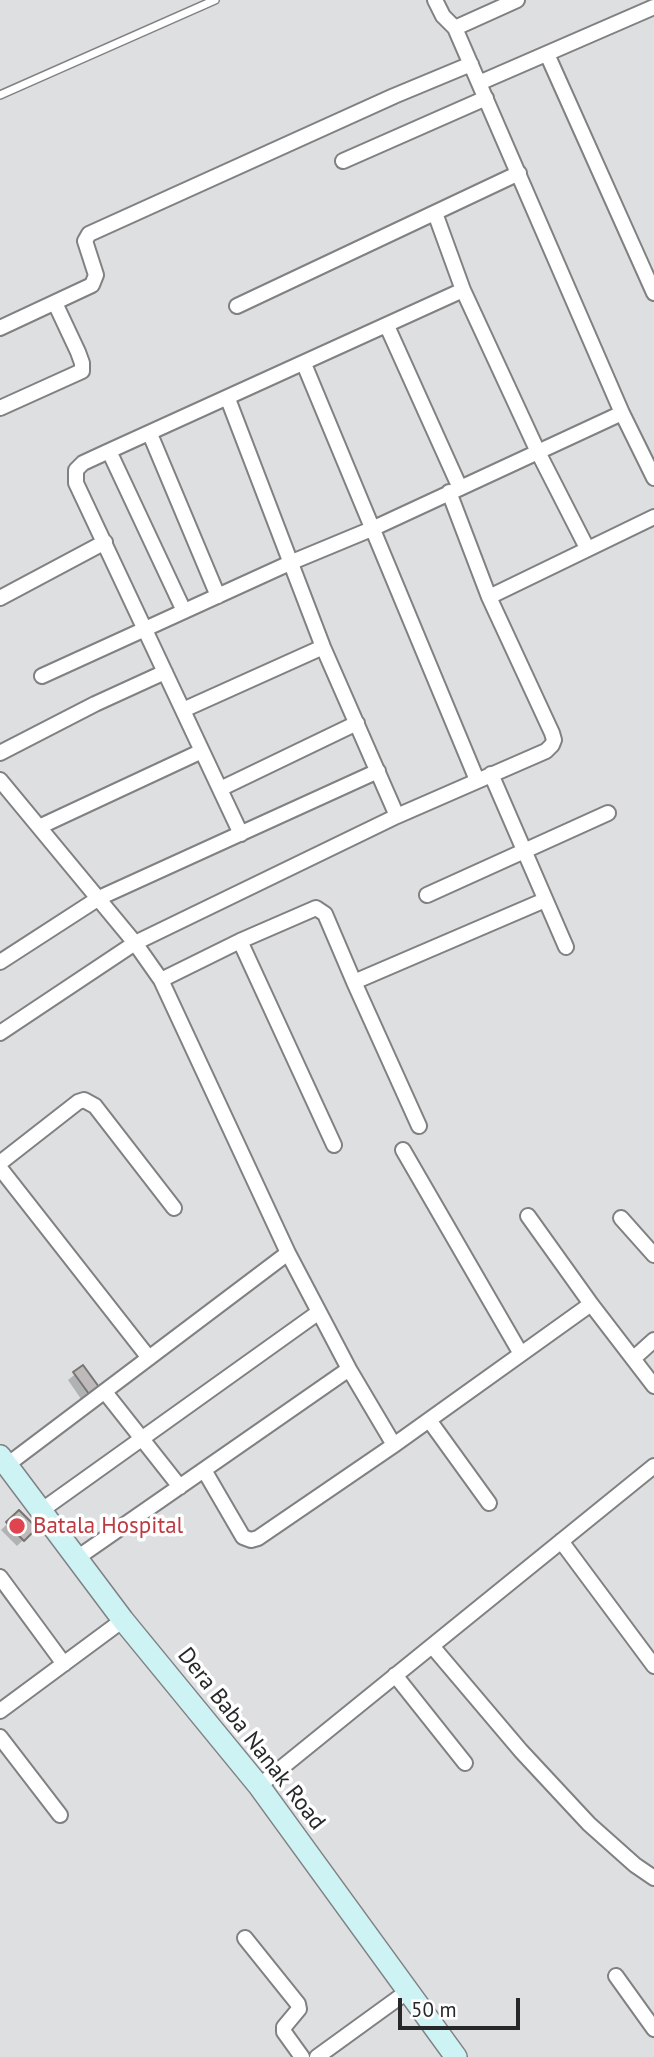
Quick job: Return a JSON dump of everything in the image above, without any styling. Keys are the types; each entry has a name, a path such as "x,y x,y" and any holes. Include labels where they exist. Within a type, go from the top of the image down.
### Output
{"main road":[{"name":"Dera Baba Nanak Road","path":"5,1468 42,1510 123,1620 260,1786 457,2057"}],"street":[{"path":"435,0 443,16 455,28 622,413 654,478"},
{"path":"455,28 517,0"},
{"path":"479,83 654,7"},
{"path":"547,54 654,293"},
{"path":"0,328 90,287 96,275 85,241 89,234 471,64"},
{"path":"343,161 486,98"},
{"path":"237,306 519,173"},
{"path":"435,213 463,290 538,452 587,548"},
{"path":"241,834 76,483 75,476 79,466 463,290"},
{"path":"0,408 82,371 78,352 55,303"},
{"path":"0,1033 135,943 397,817 546,751 554,740 489,597 454,490 387,326"},
{"path":"303,365 484,777 524,852 566,947"},
{"path":"228,399 323,648 397,817"},
{"path":"42,676 292,562 374,528 622,413"},
{"path":"150,434 218,596"},
{"path":"109,451 184,611"},
{"path":"489,597 654,517"},
{"path":"0,598 105,542"},
{"path":"183,710 323,648"},
{"path":"0,753 95,704 165,672"},
{"path":"220,789 357,723"},
{"path":"39,827 202,751"},
{"path":"0,962 99,898 378,771"},
{"path":"0,780 99,898 161,981 288,1253 349,1369 394,1445"},
{"path":"427,895 608,813"},
{"path":"354,982 545,900"},
{"path":"161,981 240,941 316,908 325,914 419,1126"},
{"path":"240,941 334,1144"},
{"path":"0,1163 78,1102 90,1101 174,1208"},
{"path":"403,1150 521,1354"},
{"path":"0,1168 149,1358"},
{"path":"528,1216 654,1386"},
{"path":"621,1218 654,1255"},
{"path":"5,1468 288,1253"},
{"path":"204,1470 243,1537 251,1540 258,1538 394,1445 591,1304"},
{"path":"42,1510 320,1312"},
{"path":"634,1358 654,1340"},
{"path":"77,1558 349,1369"},
{"path":"105,1392 180,1487"},
{"path":"429,1420 489,1503"},
{"path":"260,1786 654,1466"},
{"path":"561,1541 654,1666"},
{"path":"0,1577 64,1664"},
{"path":"1,1709 123,1620"},
{"path":"432,1646 521,1751 589,1824 635,1865 654,1878"},
{"path":"395,1675 465,1763"},
{"path":"0,1737 60,1815"},
{"path":"245,1938 298,2004 299,2010 284,2027 284,2032 302,2057"},
{"path":"616,1976 654,2029"},
{"path":"317,2057 408,1991"}],"lane":[{"path":"0,95 215,0"}],"building":[{"path":"83,1365 99,1387 89,1394 73,1372"},
{"path":"19,1510 37,1528 24,1541 6,1522"}],"place":[{"name":"Batala Hospital","path":"17,1526"}]}
